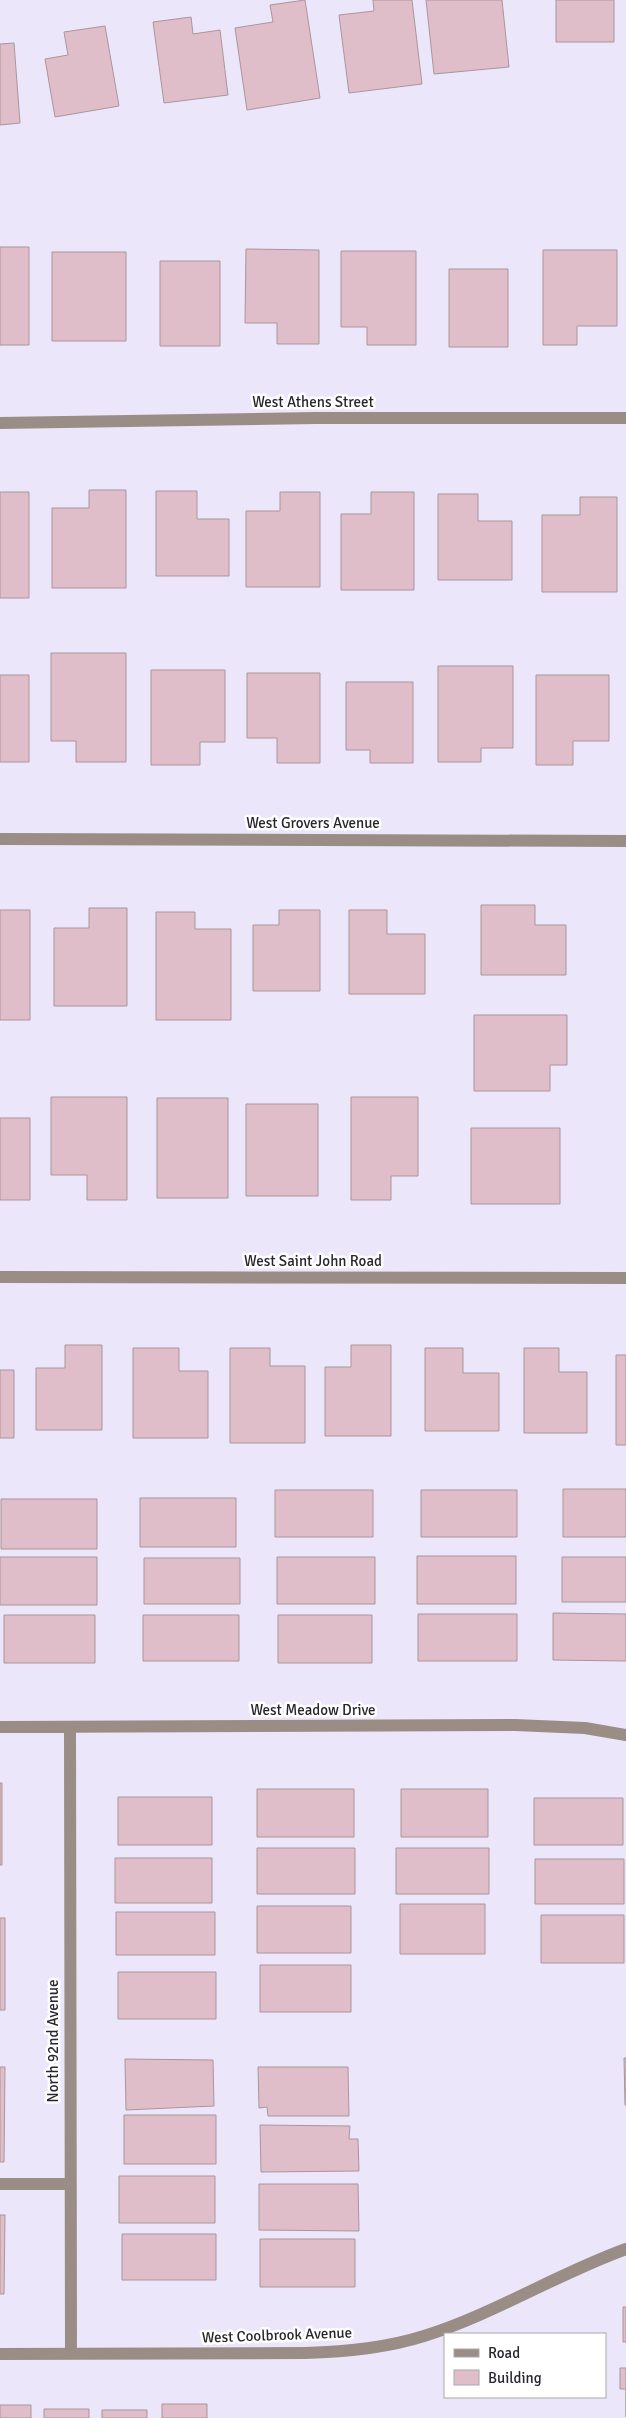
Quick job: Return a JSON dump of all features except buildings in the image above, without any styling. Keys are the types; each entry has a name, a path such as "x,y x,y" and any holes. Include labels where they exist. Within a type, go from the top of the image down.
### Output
{"street":[{"name":"West Athens Street","path":"0,423 316,418 626,418"},
{"name":"West Grovers Avenue","path":"0,838 626,841"},
{"name":"West Saint John Road","path":"0,1277 626,1278"},
{"name":"West Meadow Drive","path":"0,1727 524,1725 585,1728 626,1735"},
{"name":"North 92nd Avenue","path":"70,1727 71,2354"},
{"path":"0,2184 70,2184"},
{"name":"West Coolbrook Avenue","path":"0,2354 305,2353 342,2352 386,2346 424,2336 466,2321 587,2263 626,2249"}]}
